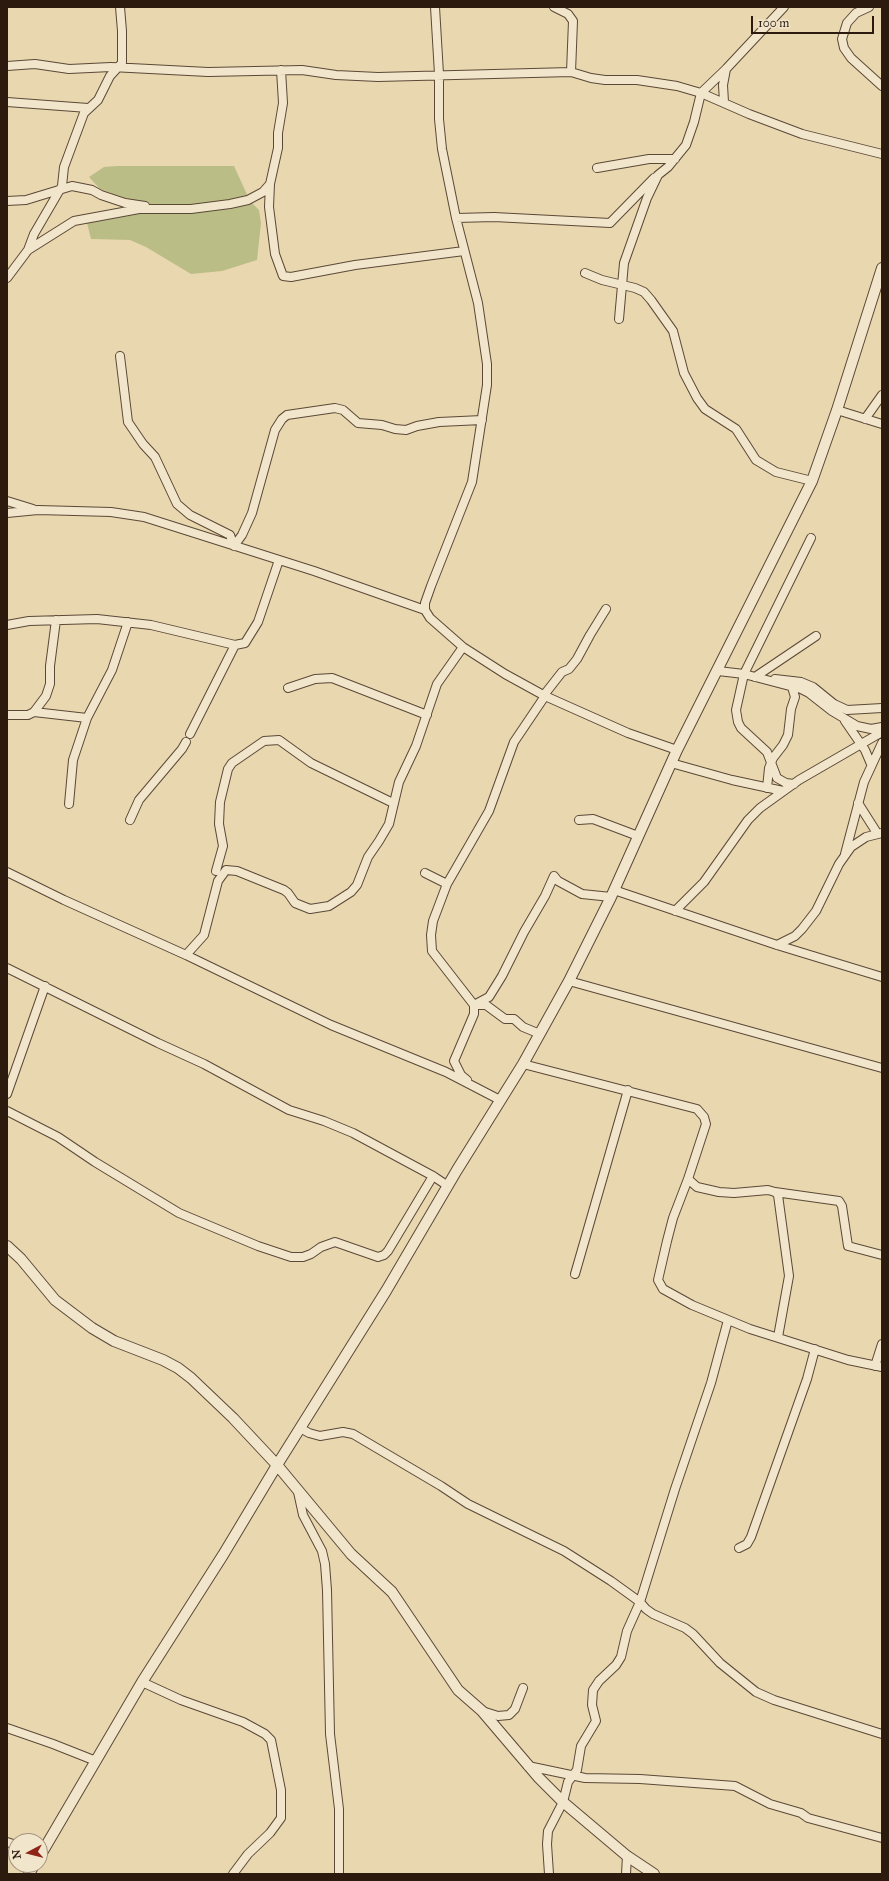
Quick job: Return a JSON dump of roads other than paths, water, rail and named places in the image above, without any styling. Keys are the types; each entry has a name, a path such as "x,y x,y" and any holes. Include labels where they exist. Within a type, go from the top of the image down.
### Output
{"street":[{"path":"7,278 28,250 32,239 62,184 66,161 84,113 98,100 110,76 122,63 120,7"},
{"path":"435,7 439,74 439,119 442,141 456,218 478,302 487,364 487,385 472,482 431,586 425,603 425,610 430,618 463,647 505,674 545,696 628,733 677,750"},
{"path":"554,7 568,14 573,21 571,72"},
{"path":"456,218 494,217 610,223 645,186 675,159 686,145 694,122 701,93 726,69 784,7"},
{"path":"869,7 856,13 847,23 842,39 844,48 851,58 882,86"},
{"path":"7,66 35,64 68,69 119,67 208,72 281,70 378,77 439,74 571,72 591,78 605,80 637,80 677,86 701,93 749,114 802,134 882,154"},
{"path":"724,102 723,84 726,69"},
{"path":"281,70 283,103 278,133 278,148 270,184 269,207 275,254 283,276 290,277 355,265 464,251"},
{"path":"7,102 88,108"},
{"path":"597,168 649,159 675,159"},
{"path":"619,319 624,263 646,198 658,175"},
{"path":"28,250 74,221 148,208 191,209 230,204 255,197 263,192 270,184"},
{"path":"7,201 26,200 72,186 82,187 125,204 138,204 148,208"},
{"path":"48,1842 142,1682 223,1555 276,1466 386,1291 523,1064 570,981 613,893 677,750 718,671 812,481 837,410 882,268"},
{"path":"586,273 602,280 622,284 644,292 673,331 684,373 697,398 705,408 736,429 756,460 776,472 812,481"},
{"path":"120,356 128,422 143,444 155,457 176,504 190,515 230,535 234,546"},
{"path":"865,419 882,395"},
{"path":"234,546 242,535 252,513 275,430 282,419 287,416 335,408 343,410 358,423 406,430 417,426 439,422 482,420"},
{"path":"837,410 882,424"},
{"path":"7,501 38,510"},
{"path":"7,513 38,510 128,514 144,517 279,560 425,610"},
{"path":"794,784 777,778 766,752 746,734 738,722 736,704 744,674 811,538"},
{"path":"7,625 29,621 97,619 151,625 235,645 245,643 258,622 279,560"},
{"path":"479,1088 461,1076 454,1061 474,1014 474,1005 432,951 431,935 433,921 447,884 489,811 514,742 562,672 569,669 577,659 606,609"},
{"path":"34,712 46,696 50,684 50,666 56,620"},
{"path":"69,804 73,760 87,718 112,670 128,622"},
{"path":"758,678 816,636"},
{"path":"130,820 139,800 182,749 235,645"},
{"path":"186,955 204,935 218,881 226,870 237,871 284,890 298,905 310,909 329,906 351,892 361,878 368,856 385,833 391,819 393,803 399,782 416,746 437,684 463,647"},
{"path":"718,671 744,674 792,686 809,693 844,719 865,729 882,728"},
{"path":"288,688 315,679 332,678 427,715"},
{"path":"758,678 788,679 801,682 813,687 834,704 847,710 882,708"},
{"path":"767,788 771,762 788,735 795,694 792,686"},
{"path":"7,715 24,716 34,712 87,718"},
{"path":"844,719 862,745 871,764"},
{"path":"674,911 704,882 748,820 760,808 794,784 882,732"},
{"path":"216,872 223,846 219,824 220,802 228,769 232,763 264,741 278,740 311,763 393,803"},
{"path":"777,945 795,936 816,911 833,874 845,854 858,803 871,764 882,743"},
{"path":"671,763 783,791"},
{"path":"845,854 866,837 880,833 858,803"},
{"path":"578,820 593,819 638,836"},
{"path":"7,872 64,900 186,955 331,1025 446,1072 500,1100"},
{"path":"425,873 447,884"},
{"path":"474,1005 489,997 545,896 554,876 558,882 582,894 613,893 882,977"},
{"path":"7,968 158,1043 204,1064 289,1110 324,1121 353,1133 433,1176 448,1186"},
{"path":"570,981 882,1068"},
{"path":"7,1094 45,986"},
{"path":"474,1005 486,1005 505,1019 514,1019 523,1027 540,1034"},
{"path":"523,1064 697,1109 704,1117 706,1124 688,1179 673,1218 659,1282 665,1292 728,1320 848,1360 879,1366 882,1344"},
{"path":"574,1274 628,1090"},
{"path":"7,1111 58,1137 95,1162 179,1213 258,1246 291,1257 304,1257 321,1247 335,1242 378,1257 384,1254 388,1251 433,1176"},
{"path":"688,1179 697,1187 719,1192 775,1192 839,1201 842,1206 848,1246 882,1255"},
{"path":"775,1192 780,1200 789,1272 778,1337"},
{"path":"7,1246 21,1258 55,1300 87,1324 114,1341 143,1351 178,1368 191,1378 233,1418 351,1554 392,1592 411,1617 447,1676 458,1690 482,1711 528,1766 563,1802 626,1856 654,1874"},
{"path":"549,1874 547,1844 548,1831 563,1802 565,1790 572,1776 577,1770 582,1746 596,1721 591,1700 593,1690 599,1680 616,1665 621,1657 627,1631 640,1602 711,1383 728,1320"},
{"path":"739,1548 747,1544 751,1537 807,1379 815,1350"},
{"path":"300,1428 309,1433 320,1436 343,1432 353,1434 441,1486 468,1504 564,1551 611,1581 640,1602 653,1614 685,1628 693,1634 716,1659 756,1692 774,1700 882,1734"},
{"path":"298,1492 303,1515 322,1550 325,1564 327,1590 330,1734 339,1809 339,1874"},
{"path":"142,1682 181,1700 243,1722 265,1734 271,1740 281,1790 281,1818 270,1833 248,1854 233,1874"},
{"path":"482,1711 498,1716 509,1715 515,1709 523,1688"},
{"path":"7,1728 53,1744 96,1762"},
{"path":"528,1766 593,1779 670,1780 735,1786 770,1804 801,1813 808,1818 882,1838"},
{"path":"626,1856 626,1874"}]}
